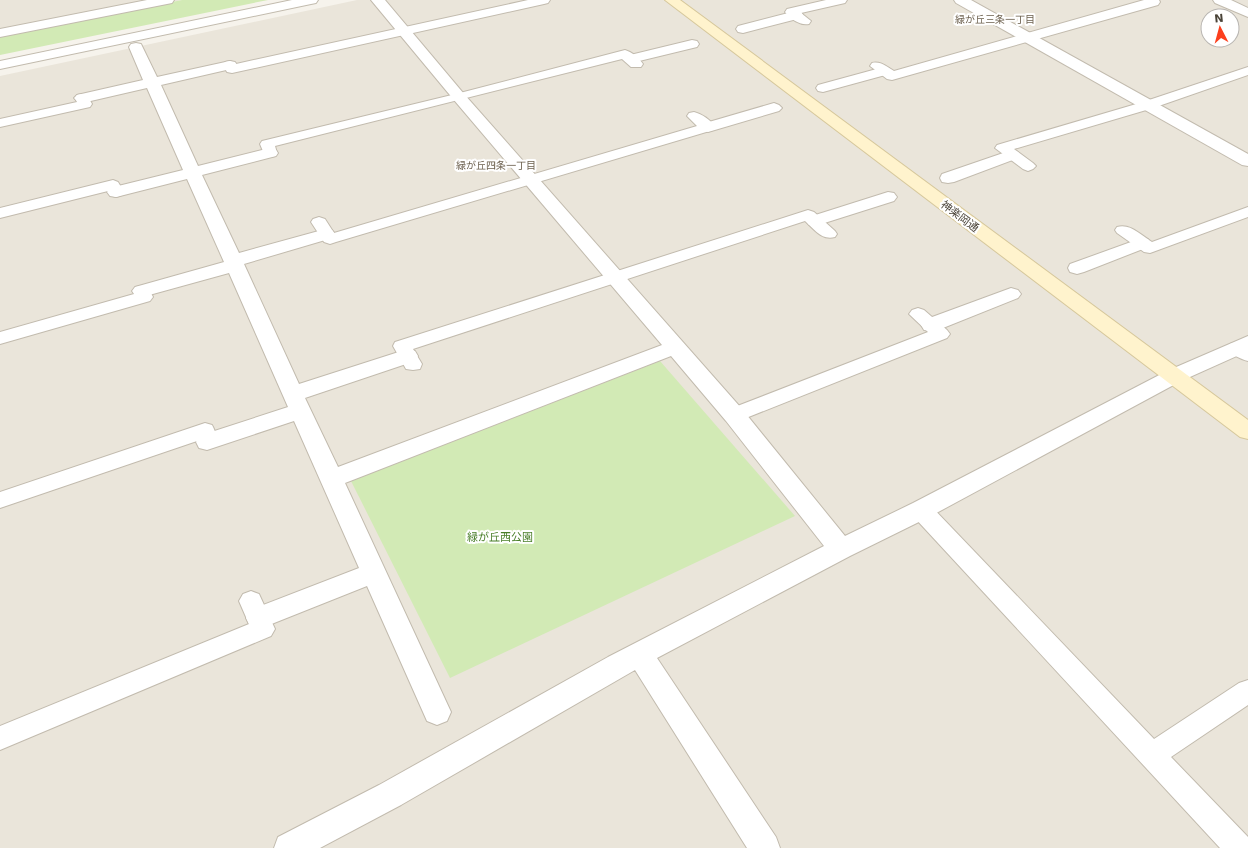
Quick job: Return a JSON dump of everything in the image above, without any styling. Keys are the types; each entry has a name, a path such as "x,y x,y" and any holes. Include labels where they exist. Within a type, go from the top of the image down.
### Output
{"street":[{"path":"0,33 119,5 167,0"},
{"path":"0,65 281,3 311,0"},
{"path":"378,0 530,180 616,277 734,415 842,549"},
{"name":"神楽岡通","path":"672,0 1248,431"},
{"path":"961,0 1248,161"},
{"path":"1220,0 1248,13"},
{"path":"743,29 800,18"},
{"path":"633,62 692,44"},
{"path":"136,47 437,712"},
{"path":"82,98 230,65"},
{"path":"823,88 880,68"},
{"path":"708,128 774,108"},
{"path":"116,192 270,153"},
{"path":"948,178 1012,155"},
{"path":"815,222 888,197"},
{"path":"142,291 234,263 322,228"},
{"path":"1077,268 1142,242"},
{"path":"925,319 1011,294"},
{"path":"331,479 675,347"},
{"path":"289,848 390,795 618,665 640,655 842,549 921,510 1174,376 1244,349"},
{"path":"208,442 297,402 410,360"},
{"path":"255,609 374,573"},
{"path":"640,655 765,848"}],"lane":[{"path":"230,65 232,69 544,0"},
{"path":"800,18 791,12 841,0"},
{"path":"880,68 892,76 1154,2 1150,0"},
{"path":"270,153 267,144 459,97 625,54 633,62"},
{"path":"1028,166 1002,148 1148,105 1248,71"},
{"path":"0,123 85,104 82,98"},
{"path":"694,116 708,128"},
{"path":"322,228 330,239 708,128"},
{"path":"0,213 113,185 116,192"},
{"path":"1123,230 1150,248 1248,212"},
{"path":"410,360 402,346 808,215 829,234"},
{"path":"0,338 144,297 142,291"},
{"path":"734,415 941,334 925,319"},
{"path":"0,500 205,430 208,442"},
{"path":"921,510 1239,848"},
{"path":"0,738 263,629 255,609"},
{"path":"1152,755 1248,691"}],"shaded area":[{"path":"0,0 182,0 0,36"},
{"path":"357,0 1248,0 1248,848 0,848 0,76"}],"green space":[{"path":"182,0 268,0 0,55 0,36"},
{"name":"緑が丘西公園","path":"660,361 795,516 450,678 351,481"}],"district":[{"name":"緑が丘三条一丁目","path":"995,19"},
{"name":"緑が丘四条一丁目","path":"496,165"}]}
